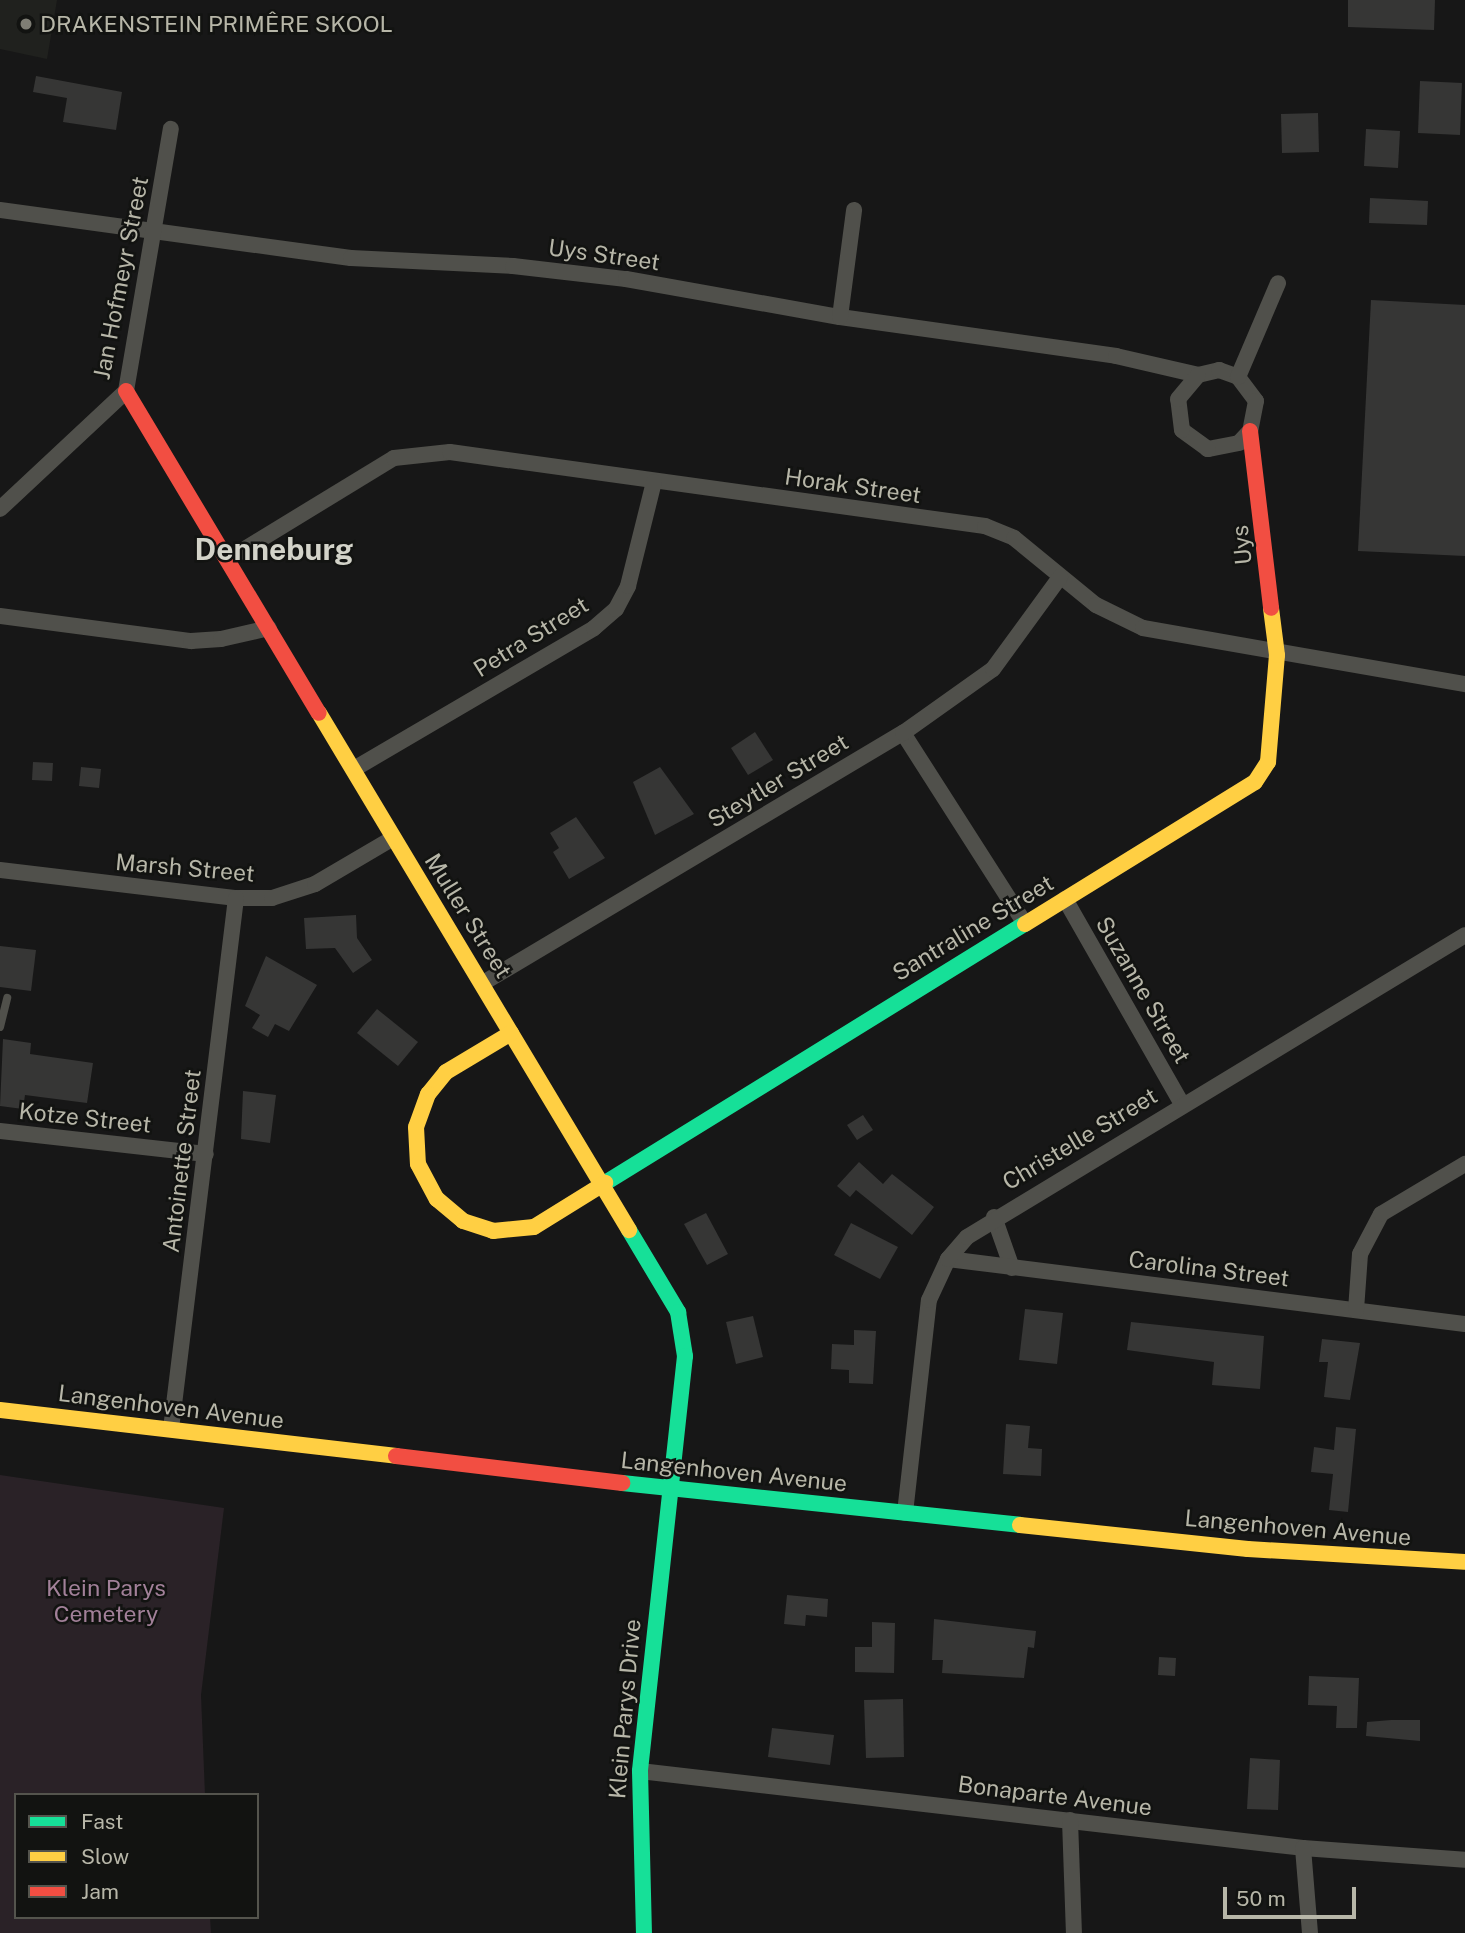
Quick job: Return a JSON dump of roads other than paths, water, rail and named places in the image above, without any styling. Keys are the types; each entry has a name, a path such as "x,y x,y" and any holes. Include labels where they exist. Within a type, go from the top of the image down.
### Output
{"street":[{"name":"Jan Hofmeyr Street","path":"0,509 126,391 171,129"},
{"name":"Uys Street","path":"0,210 351,258 513,266 614,278 840,317 1116,356 1198,375"},
{"path":"840,317 854,210"},
{"path":"1238,376 1278,283"},
{"path":"1219,370 1238,376 1256,401 1250,431 1232,446 1208,449 1182,430 1178,399 1198,375 1219,370"},
{"name":"Muller Street","path":"126,391 230,558 393,838 667,1291 683,1333 673,1489"},
{"name":"Uys","path":"1250,431 1277,655"},
{"name":"Horak Street","path":"230,558 367,471 419,452 450,452 985,526 1014,538 1096,605 1143,628 1277,655 1465,684"},
{"name":"Petra Street","path":"354,769 594,628 615,609 628,586 654,482"},
{"name":"Steytler Street","path":"483,983 903,733 993,669 1060,577"},
{"path":"0,616 191,641 221,639 269,628"},
{"name":"Santraline Street","path":"603,1185 1264,773 1277,655"},
{"path":"903,733 1023,921"},
{"name":"Marsh Street","path":"0,870 236,898 272,898 315,884 393,838"},
{"name":"Antoinette Street","path":"171,1429 236,898"},
{"name":"Suzanne Street","path":"1065,899 1182,1104"},
{"name":"Christelle Street","path":"905,1513 929,1300 948,1259 967,1237 994,1217 1465,935"},
{"path":"511,1033 446,1072 428,1094 416,1127 418,1164 437,1199 463,1222 492,1231 534,1227 603,1185"},
{"name":"Kotze Street","path":"0,1131 206,1154"},
{"path":"1356,1310 1360,1254 1381,1214 1465,1164"},
{"path":"994,1217 1012,1268"},
{"name":"Carolina Street","path":"948,1259 1465,1324"},
{"name":"Langenhoven Avenue","path":"0,1410 673,1489 1248,1549 1465,1562"},
{"name":"Klein Parys Drive","path":"644,1933 640,1771 673,1489"},
{"name":"Bonaparte Avenue","path":"640,1771 1303,1848 1465,1860"},
{"path":"1070,1820 1074,1933"},
{"path":"1303,1848 1310,1933"}],"lane":[{"path":"0,1027 7,998"}],"place":[{"name":"DRAKENSTEIN PRIMÊRE SKOOL","path":"26,24"}],"district":[{"name":"Denneburg","path":"274,549"}],"park label":[{"name":"Klein Parys Cemetery","path":"106,1601"}]}
